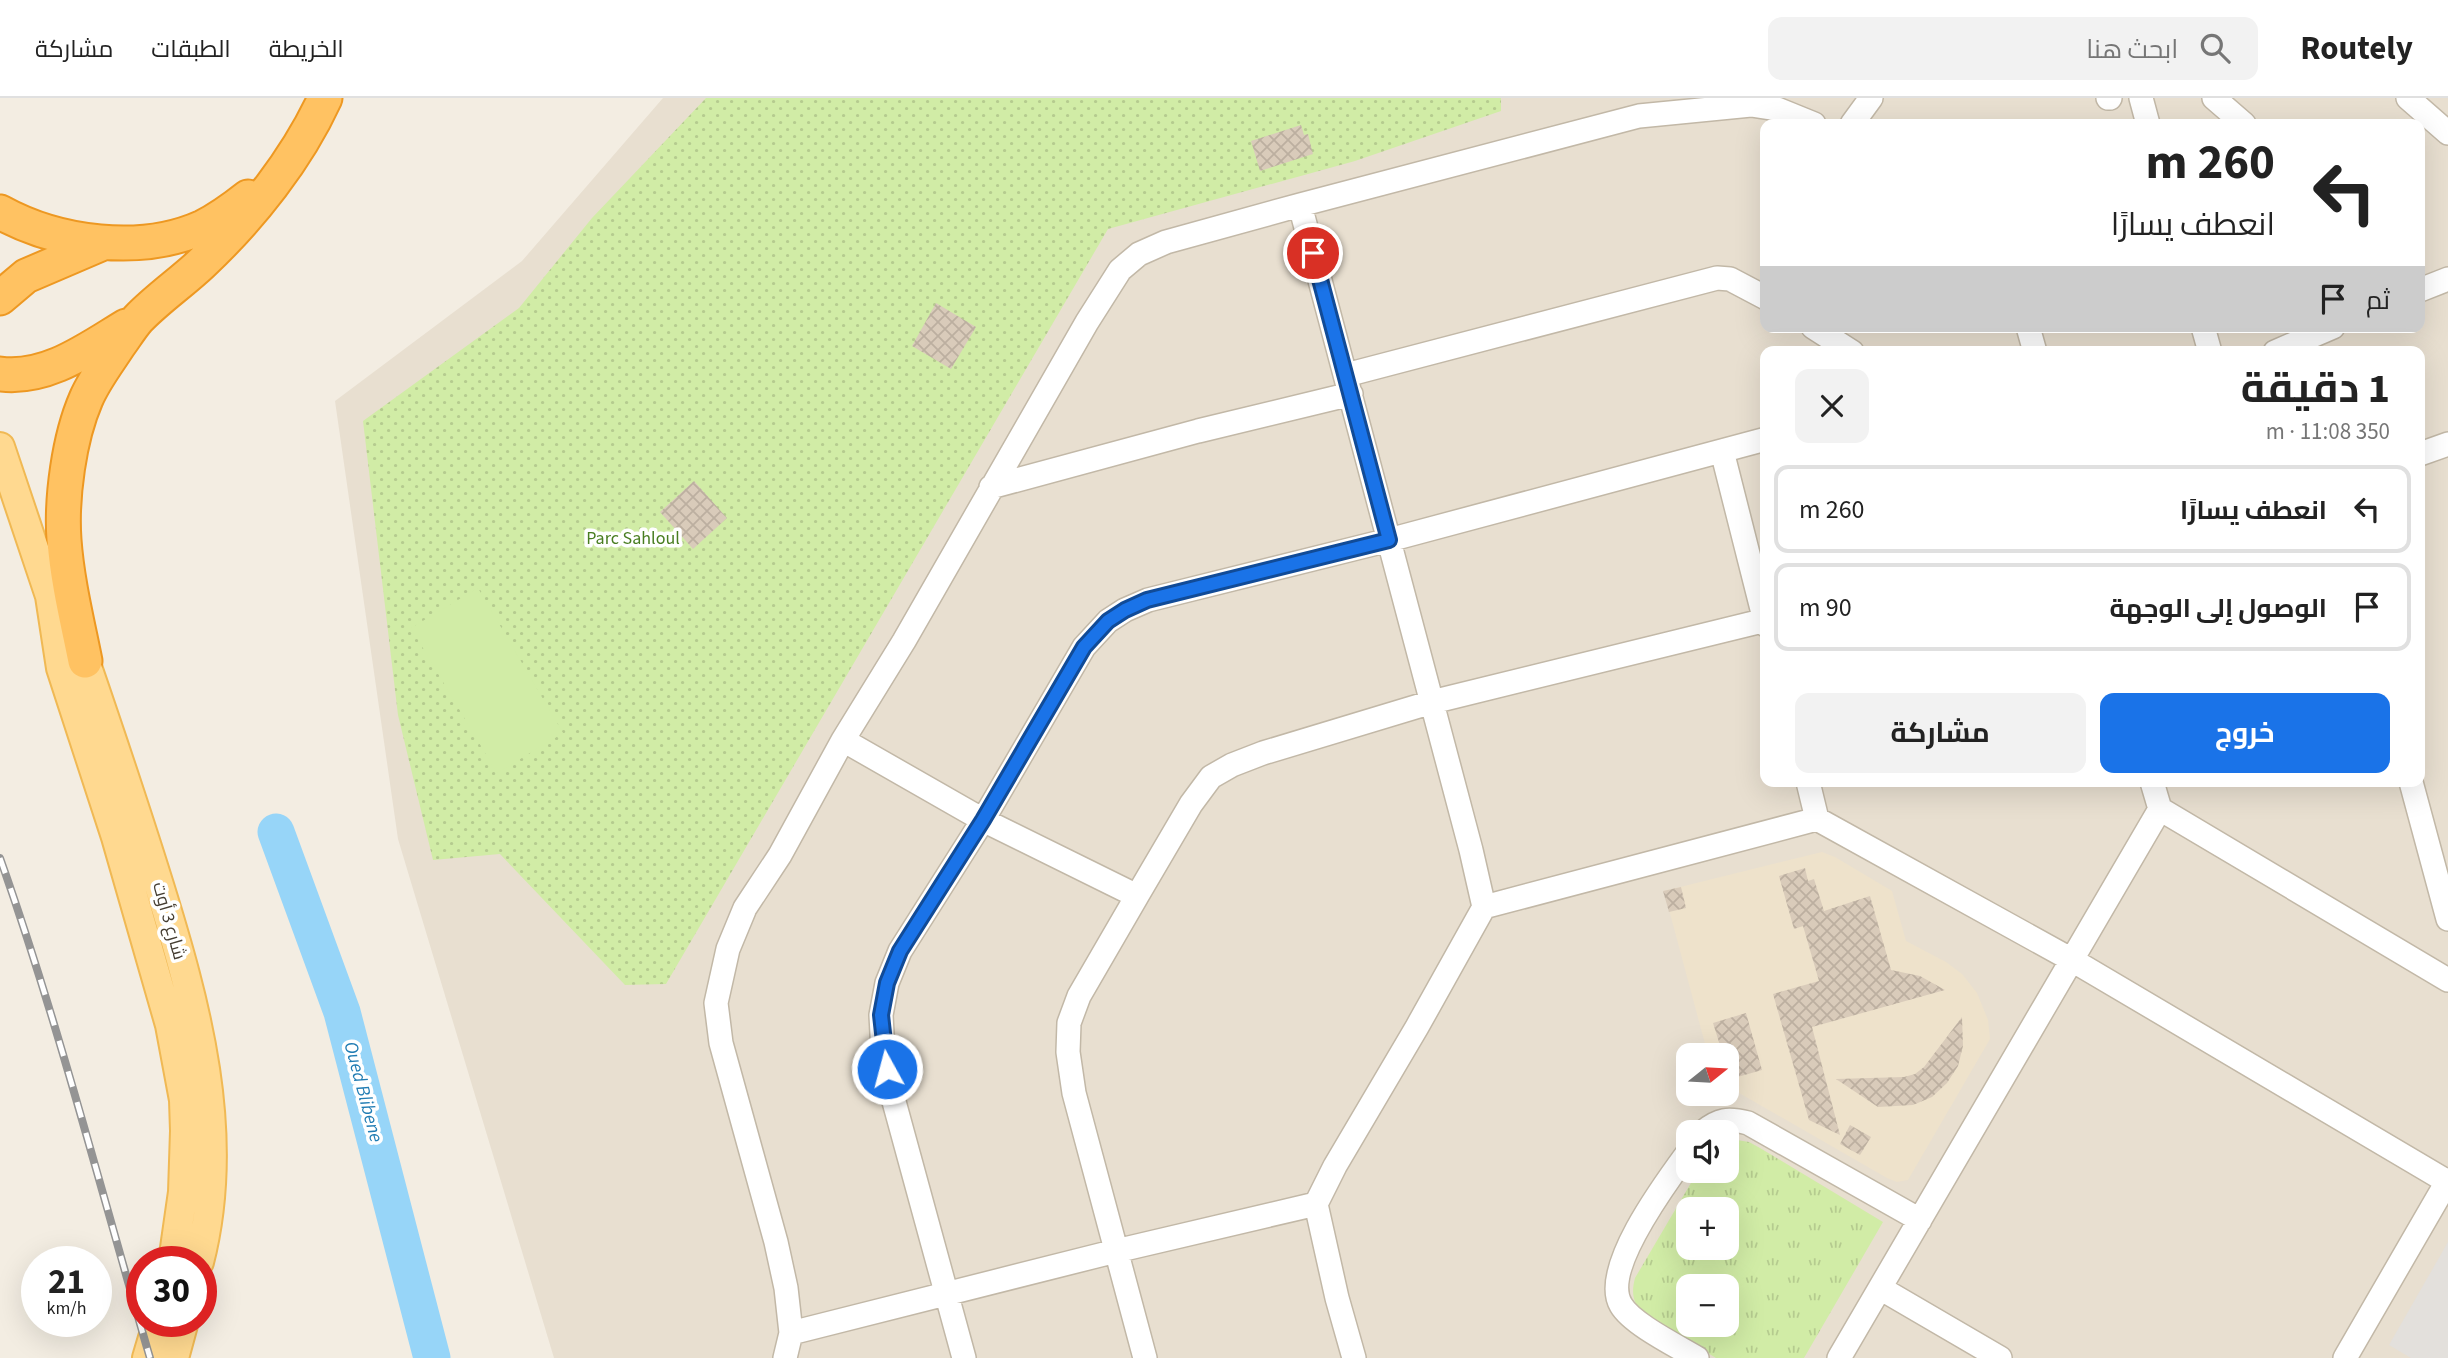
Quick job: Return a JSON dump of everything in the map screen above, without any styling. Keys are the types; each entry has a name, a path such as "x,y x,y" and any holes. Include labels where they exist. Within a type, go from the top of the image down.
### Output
{"highway":[{"path":"0,373 27,374 62,363 138,319 220,246 249,214 318,114 325,98"},
{"path":"0,212 55,233 103,243 160,239 194,230 221,217 280,172"},
{"path":"0,298 26,276 103,243"},
{"path":"85,661 64,540 64,510 71,451 86,399 138,319"}],"main road":[{"path":"0,447 50,596 61,668 170,1025 184,1110 185,1159 176,1246"},
{"name":"شارع 3 أوت","path":"50,596 85,661 174,935 198,1030 210,1096 212,1164 208,1215 202,1246"},
{"path":"147,1358 153,1337"},
{"path":"174,1358 180,1337"}],"street":[{"path":"1856,119 1871,98"},
{"path":"2141,98 2147,119"},
{"path":"2214,98 2238,119"},
{"path":"2407,98 2448,133"},
{"path":"785,1358 791,1333 776,1242 721,1043 716,1003 728,949 746,908 780,855 843,740 1120,270 1139,254 1166,242 1635,107 1751,102 1802,119"},
{"path":"1300,205 1484,907 1335,1166 1316,1204 1337,1298 1354,1358"},
{"path":"991,487 1198,431 1717,278 1730,279 1760,295"},
{"path":"1823,333 1843,346"},
{"path":"2289,346 2319,333"},
{"path":"964,1358 890,1087 883,1052 881,1015 887,983 900,951 983,820 1084,647 1108,621 1136,605 1178,591 1389,540 1760,440"},
{"path":"2425,452 2448,444"},
{"path":"1722,450 1760,602"},
{"path":"1145,1358 1074,1093 1068,1052 1069,1023 1079,996 1191,804 1211,777 1263,753 1432,702 1760,623"},
{"path":"843,740 983,820 1137,896"},
{"path":"1809,787 1817,819"},
{"path":"2153,787 2160,809 2448,980"},
{"path":"2412,787 2448,919"},
{"path":"1839,1358 2160,809"},
{"path":"1484,907 1817,819 2072,960 2448,1181 2346,1358"},
{"path":"1739,1122 1748,1123 1920,1220"},
{"path":"1676,1172 1627,1247 1617,1275 1616,1294 1627,1313 1696,1358"},
{"path":"791,1333 1316,1204"},
{"path":"1880,1288 2000,1358"}],"shaded area":[{"path":"663,98 2448,98 2448,1358 554,1358 398,839 335,401 522,261"},
{"path":"1822,852 1892,891 1906,941 1946,962 1962,974 1977,993 1988,1020 1990,1039 1908,1180 1897,1182 1887,1178 1740,1093 1740,1043 1705,1043 1664,891"},
{"path":"2448,1242 2448,1358 2411,1358 2389,1345"}],"green space":[{"name":"Parc Sahloul","path":"706,98 1501,98 1501,111 1355,161 1108,229 666,984 625,985 500,854 433,860 398,715 363,421 519,308 592,218"},
{"path":"478,588 563,733 497,773 411,628"},
{"path":"1739,1140 1749,1142 1883,1222 1804,1358 1716,1358 1681,1337 1739,1337 1739,1274 1676,1274 1676,1334 1643,1314 1633,1293 1635,1278 1676,1208 1676,1260 1739,1260 1739,1197 1683,1197 1691,1183 1739,1183"}],"building":[{"path":"1301,125 1304,135 1308,134 1313,154 1260,171 1251,141"},
{"path":"936,303 976,327 951,369 912,346"},
{"path":"694,481 727,518 693,549 660,512"},
{"path":"1805,868 1808,881 1814,879 1824,911 1870,896 1891,970 1920,976 1945,990 1812,1027 1840,1135 1809,1120 1773,994 1819,981 1803,926 1794,929 1779,876"},
{"path":"1681,887 1686,908 1669,912 1663,891"},
{"path":"1746,1013 1762,1070 1740,1076 1740,1043 1719,1043 1713,1023"},
{"path":"1962,1017 1963,1046 1958,1066 1947,1083 1932,1097 1913,1105 1878,1107 1836,1079 1904,1077 1915,1074 1924,1067"},
{"path":"1850,1125 1871,1137 1860,1155 1840,1144"}],"waterway":[{"name":"Oued Blibene","path":"276,832 342,1012 432,1358"}],"railway":[{"path":"0,858 60,1044 150,1358"}],"route":[{"path":"887,1069 881,1015 887,983 900,951 983,820 1084,647 1108,621 1147,600 1178,591 1389,540 1313,253"}]}
